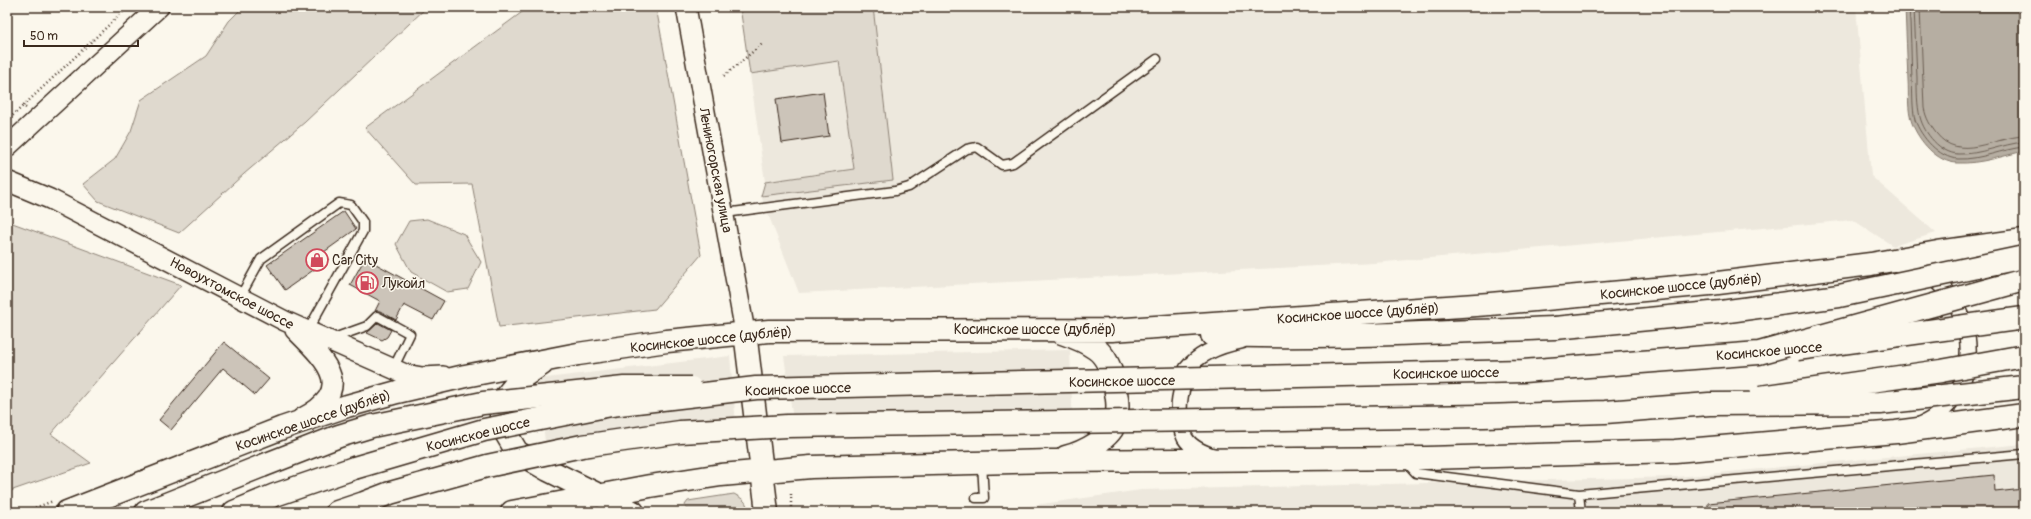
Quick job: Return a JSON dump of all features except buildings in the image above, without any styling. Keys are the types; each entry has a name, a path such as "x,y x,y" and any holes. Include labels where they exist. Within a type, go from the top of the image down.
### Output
{"main road":[{"name":"Косинское шоссе (дублёр)","path":"67,512 282,428 361,402 465,376 549,360 660,342 746,332 817,329 1112,330 1490,304 1710,284 1871,264 1938,252 2024,240"},
{"path":"1112,330 1258,337 1555,328 1721,312 1839,296 2024,257"},
{"path":"1759,353 2024,280"},
{"name":"Косинское шоссе","path":"234,512 274,495 354,468 484,430 611,405 756,388 1523,371 1813,348 2024,318"},
{"path":"1051,461 1088,450 1105,436 1116,422 1118,399 1112,371 1097,350 1078,338 1054,331"},
{"path":"746,332 761,471 767,512"},
{"path":"337,512 390,493 495,465 582,446 680,432 787,426 1484,416 1605,412 1709,404 1941,371 2024,356"},
{"path":"549,360 521,378 501,402 501,425 517,452 597,496 633,512"},
{"path":"1709,404 1880,403 2024,387"},
{"path":"146,512 340,436 372,426 483,403 624,388 756,388"},
{"path":"512,512 650,486 761,471 811,467 1051,461 1402,459 1675,451 1896,432 2024,415"}],"street":[{"name":"Лениногорская улица","path":"686,7 746,332"},
{"path":"7,147 152,9"},
{"name":"Новоухтомское шоссе","path":"7,181 50,198 285,321 392,370 422,377 465,376"},
{"path":"1871,264 1899,264 1913,268 1937,282 1956,303 1966,329 1968,357 1961,384 1954,396 1945,407 1928,420 1909,429 1896,432"},
{"path":"282,428 320,406 328,396 333,380 326,364 285,321"},
{"path":"1228,461 1204,453 1186,439 1179,417 1178,398 1187,370 1205,353 1227,344 1258,337"}],"lane":[{"path":"725,213 895,191 909,187 967,149 978,147 1002,165 1013,163 1157,59"},
{"path":"240,297 260,259 339,203 352,205 363,222 363,231 307,332"},
{"path":"328,340 367,326 377,316 410,334 392,370"},
{"path":"1402,459 1416,473 1579,494 2024,454"},
{"path":"976,498 984,498 982,463"},
{"path":"1579,494 1580,512"}],"path":[{"path":"7,121 128,7"},
{"path":"724,76 762,44"},
{"path":"23,106 28,111"},
{"path":"791,494 791,512"}],"shaded area":[{"path":"243,7 427,7 305,122 244,174 179,233 98,201 83,184 115,159 131,131 141,100 206,56 229,21"},
{"path":"529,7 656,7 701,255 655,309 499,327 472,184 416,185 365,128"},
{"path":"740,7 873,7 893,180 761,196 765,182 854,169 839,61 750,74"},
{"path":"873,7 1856,7 1871,176 1936,233 1893,246 1853,220 1374,263 799,293 761,196 892,180"},
{"path":"839,61 854,169 765,182 750,74"},
{"path":"427,219 464,234 481,262 468,289 447,292 411,272 396,244 409,221"},
{"path":"7,221 181,285 51,434 91,463 7,492"},
{"path":"1070,350 1073,430 795,434 784,356"},
{"path":"730,356 737,435 547,460 538,379"},
{"path":"2024,444 2024,512 1021,512 1021,507 1141,490 1677,477"},
{"path":"734,494 744,501 747,505 748,512 691,512 687,510 685,505 688,501"}],"water":[{"path":"1905,7 2024,7 2024,151 1983,161 1958,163 1943,159 1924,144 1915,130 1909,113"}],"place":[{"name":"Car City","path":"317,260"},
{"name":"Лукойл","path":"367,283"}]}
